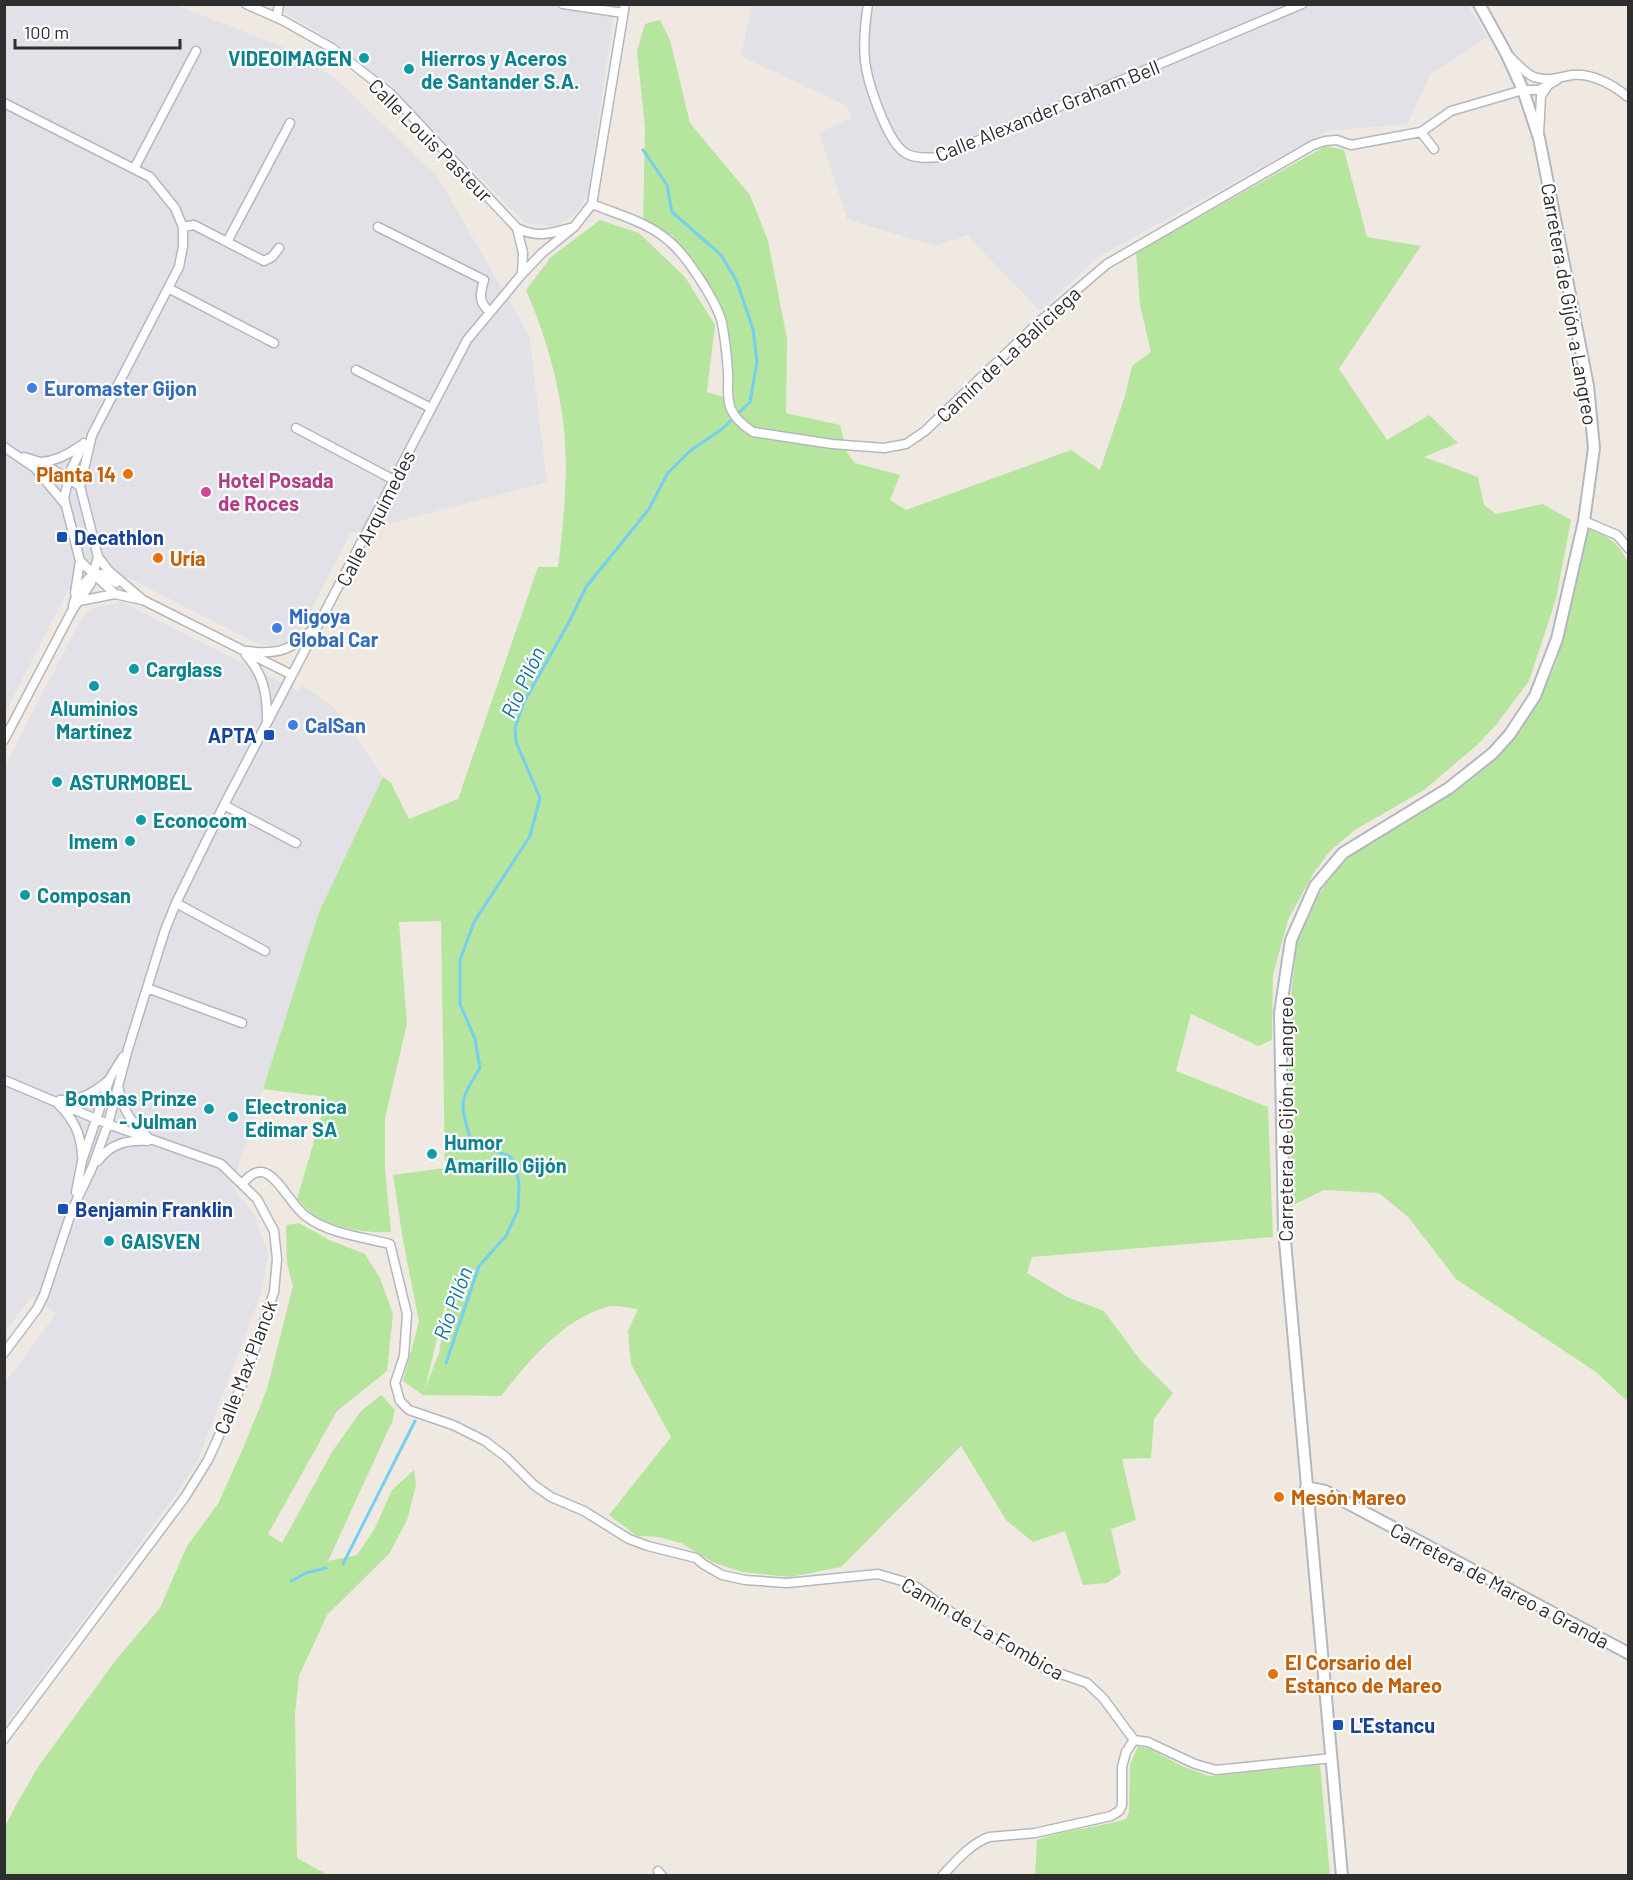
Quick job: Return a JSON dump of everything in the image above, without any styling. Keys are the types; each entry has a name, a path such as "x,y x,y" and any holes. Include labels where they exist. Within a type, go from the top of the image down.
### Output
{"street":[{"name":"Calle Louis Pasteur","path":"246,4 277,17 332,48 391,93 517,228"},
{"path":"277,17 279,4"},
{"path":"562,4 624,9"},
{"name":"Calle Alexander Graham Bell","path":"868,4 864,30 865,61 877,107 893,140 904,153 924,158 939,158 1302,4"},
{"name":"Carretera de Gijón a Langreo","path":"1342,1875 1284,1230 1280,1013 1291,940 1315,886 1343,853 1449,788 1493,753 1510,734 1535,696 1557,639 1584,521 1594,448 1588,386 1539,138 1506,53 1479,4"},
{"name":"Calle Arquímedes","path":"82,1186 92,1168 108,1124 128,1049 165,930 224,805 467,340 522,274 542,253 574,227 592,204 624,9"},
{"path":"134,169 196,51"},
{"path":"1506,53 1525,72 1546,83 1541,96 1539,138"},
{"name":"Camín de La Baliciega","path":"592,204 643,224 680,251 720,316 727,359 728,397 731,410 742,425 753,432 832,444 884,448 906,444 925,430 1039,322 1107,264 1313,145 1337,140 1351,145 1421,132 1451,111 1522,90 1529,84 1546,83 1573,75 1599,78 1629,98"},
{"path":"4,103 150,177 163,190 175,208 183,227 183,246 179,267 92,435 80,486 98,557 109,571 143,600"},
{"path":"227,242 290,123"},
{"path":"1421,132 1434,150"},
{"path":"183,227 194,225 264,261 272,257 279,248"},
{"path":"378,227 484,280 480,297 483,307 489,312"},
{"path":"517,228 544,236 574,227"},
{"path":"517,228 523,253 522,274"},
{"path":"168,288 273,343"},
{"path":"356,370 431,408"},
{"path":"296,428 394,480"},
{"path":"38,465 70,454 92,435"},
{"path":"76,602 80,561 65,504 65,488 84,443"},
{"path":"4,447 38,465 69,477 80,486"},
{"path":"38,465 65,504"},
{"path":"69,477 82,473"},
{"path":"1584,521 1617,535 1629,548"},
{"path":"4,740 76,602 91,583 98,557"},
{"path":"80,561 115,594"},
{"path":"93,575 103,574 131,589"},
{"path":"76,602 115,594 143,600 292,675"},
{"path":"242,650 267,654 279,652 304,639 320,623"},
{"path":"242,650 253,662 262,678 267,699 267,724"},
{"path":"224,805 296,843"},
{"path":"176,903 265,951"},
{"path":"147,988 242,1023"},
{"name":"Calle Arquímedes","path":"72,1210 82,1161 110,1078 128,1049"},
{"name":"Calle Arquímedes","path":"108,1124 104,1113 120,1062"},
{"path":"53,1100 70,1101 88,1096 110,1078"},
{"name":"Calle Max Planck","path":"4,1080 108,1124 221,1164 257,1199 274,1231 277,1259 274,1292 245,1378 208,1460 185,1497 4,1739"},
{"name":"Calle Max Planck","path":"118,1084 124,1108 139,1130 152,1141"},
{"path":"53,1100 74,1122 81,1143 82,1161"},
{"name":"Calle Arquímedes","path":"4,1353 44,1296 82,1186 99,1129 98,1119"},
{"name":"Calle Max Planck","path":"92,1168 103,1153 114,1145 130,1140 152,1141"},
{"name":"Camín de La Fombica","path":"243,1184 253,1173 262,1172 271,1176 304,1215 316,1223 390,1244 407,1314 404,1356 395,1383 400,1401 409,1410 453,1425 484,1441 506,1457 534,1485 551,1497 584,1511 629,1539 696,1558 722,1575 755,1582 787,1583 878,1574 912,1584 951,1612 1044,1668 1087,1683 1103,1698 1134,1740"},
{"name":"Carretera de Mareo a Granda","path":"1306,1488 1325,1491 1629,1653"},
{"path":"942,1875 959,1858 988,1837 1047,1831 1111,1816 1119,1811 1122,1805 1122,1767 1126,1752 1134,1740 1148,1742 1195,1764 1216,1770 1332,1758"}],"shaded area":[{"path":"752,4 1467,4 1488,37 1431,74 1407,124 1327,131 1098,257 1040,311 967,235 935,246 847,219 819,133 852,118 847,106 741,56"},
{"path":"5,5 175,5 284,47 336,79 437,176 529,335 547,482 350,534 299,634 285,642 269,646 254,642 129,578 68,590 5,713"},
{"path":"273,5 615,5 588,194 577,212 555,227 525,223 393,89 339,45"},
{"path":"122,602 298,691 302,685 333,707 347,723 383,777 319,912 232,1186 254,1214 268,1252 262,1291 198,1460 174,1497 5,1726 5,1383 56,1314 32,1296 5,1332 5,766 81,619 89,611 100,606"}],"green space":[{"path":"660,20 670,40 690,123 750,195 768,241 787,339 786,413 840,425 847,453 855,463 900,475 890,500 906,510 1071,450 1100,470 1125,396 1132,366 1151,352 1140,305 1136,252 1326,146 1344,150 1367,237 1421,246 1339,369 1387,440 1429,415 1458,443 1424,457 1478,477 1484,505 1496,514 1543,504 1571,520 1556,599 1529,681 1496,725 1477,745 1424,790 1355,830 1330,851 1313,874 1288,920 1273,975 1272,1040 1258,1046 1191,1014 1176,1071 1268,1107 1273,1237 1032,1257 1027,1273 1067,1297 1104,1311 1141,1361 1173,1393 1154,1419 1151,1458 1122,1459 1136,1520 1111,1529 1121,1574 1107,1583 1083,1585 1065,1531 1033,1542 1006,1520 961,1446 841,1567 790,1577 742,1572 712,1562 681,1543 659,1537 637,1536 609,1515 671,1437 631,1364 628,1331 638,1309 610,1306 590,1313 575,1322 560,1332 535,1356 501,1396 423,1395 403,1381 419,1322 393,1175 445,1168 441,921 399,922 407,1024 385,1118 385,1169 391,1232 362,1231 333,1224 315,1216 297,1199 327,1097 263,1089 319,912 383,777 391,783 409,819 458,799 538,567 558,567 565,491 564,433 552,366 526,290 551,257 600,220 639,233 685,277 715,325 707,392 727,398 722,325 672,235 643,224 645,128 637,51 645,24","holes":["452,1280 439,1353 425,1389"]},
{"path":"1589,529 1612,541 1628,562 1628,1402 1596,1372 1456,1279 1409,1218 1379,1193 1324,1190 1289,1207 1291,1177 1288,1023 1297,943 1319,894 1332,875 1350,856 1455,791 1483,770 1513,740 1535,708 1557,661"},
{"path":"299,1223 329,1240 365,1254 380,1278 393,1314 387,1371 337,1411 268,1534 282,1543 332,1452 361,1411 381,1395 395,1410 392,1422 328,1561 357,1555 375,1528 392,1490 414,1470 416,1486 407,1520 389,1554 327,1615 299,1676 295,1714 297,1858 328,1875 5,1875 5,1827 16,1805 38,1767 115,1661 160,1608 187,1546 218,1504 267,1389 293,1286 287,1264 286,1225"},
{"path":"1138,1746 1150,1749 1184,1767 1209,1776 1320,1765 1330,1875 1035,1876 1037,1840 1126,1819 1129,1813 1130,1765"}],"waterway":[{"name":"Río Pilón","path":"446,1363 479,1266 506,1236 518,1210 519,1183 514,1161 509,1156 471,1141 467,1128 463,1103 480,1068 475,1039 460,1004 460,960 474,922 530,836 540,798 516,742 515,728 524,702 586,587 649,509 667,474 690,451 722,429 750,402 757,362 753,329 737,282 721,255 672,212 667,185 643,150"},
{"name":"Río Pilón","path":"343,1564 415,1421"},
{"name":"Río Pilón","path":"291,1581 306,1573 326,1568"}],"place":[{"name":"VIDEOIMAGEN","path":"364,58"},
{"name":"Hierros y Aceros de Santander S.A.","path":"409,69"},
{"name":"Euromaster Gijon","path":"32,388"},
{"name":"Planta 14","path":"128,474"},
{"name":"Hotel Posada de Roces","path":"206,492"},
{"name":"Decathlon","path":"62,537"},
{"name":"Uría","path":"158,558"},
{"name":"Migoya Global Car","path":"277,628"},
{"name":"Carglass","path":"134,669"},
{"name":"Aluminios Martínez","path":"94,686"},
{"name":"CalSan","path":"293,725"},
{"name":"APTA","path":"269,735"},
{"name":"ASTURMOBEL","path":"57,782"},
{"name":"Econocom","path":"141,820"},
{"name":"Imem","path":"130,841"},
{"name":"Composan","path":"25,895"},
{"name":"Bombas Prinze - Julman","path":"209,1109"},
{"name":"Electronica Edimar SA","path":"233,1117"},
{"name":"Humor Amarillo Gijón","path":"432,1154"},
{"name":"Benjamin Franklin","path":"63,1209"},
{"name":"GAISVEN","path":"109,1241"},
{"name":"Mesón Mareo","path":"1279,1497"},
{"name":"El Corsario del Estanco de Mareo","path":"1273,1674"},
{"name":"L'Estancu","path":"1338,1725"}]}
